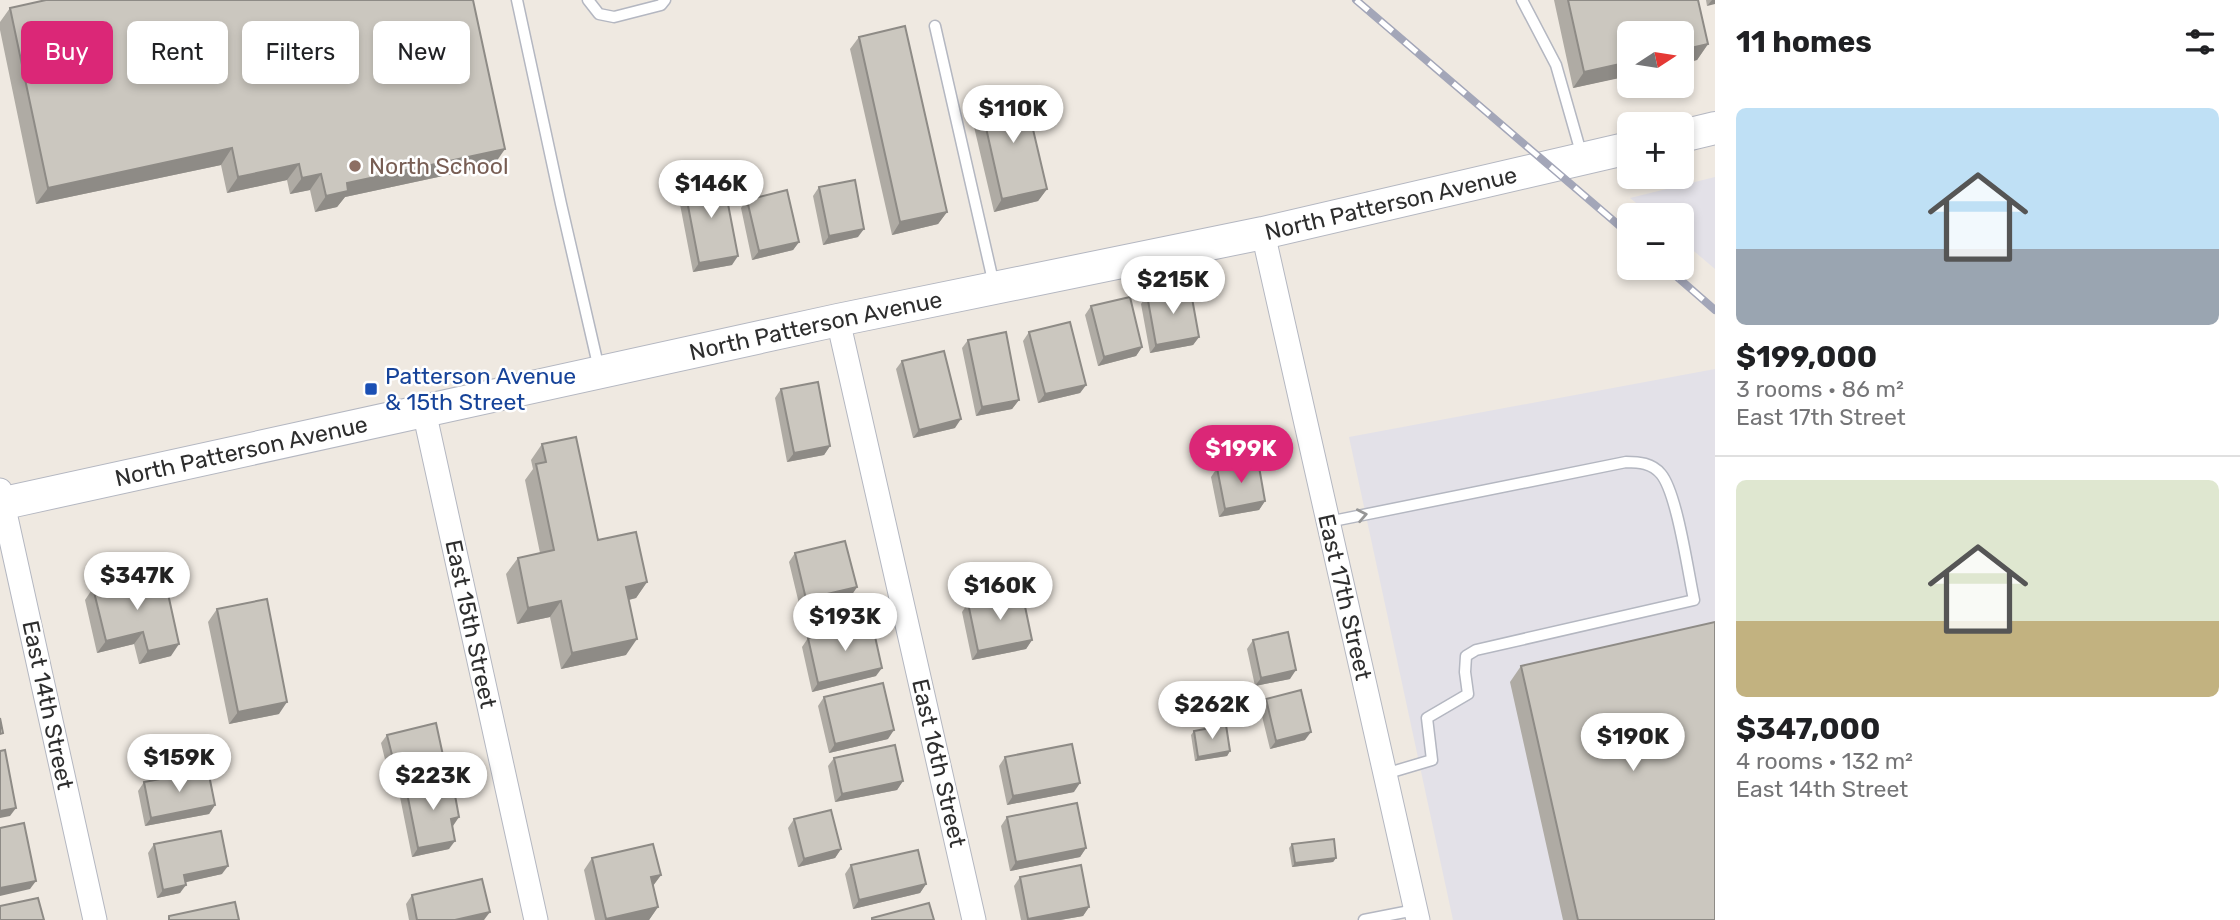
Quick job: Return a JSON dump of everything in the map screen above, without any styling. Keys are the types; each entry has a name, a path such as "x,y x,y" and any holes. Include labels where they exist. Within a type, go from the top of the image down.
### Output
{"main road":[{"path":"1694,133 1715,128"},
{"name":"North Patterson Avenue","path":"1,499 424,411 838,320 1262,233 1617,151"}],"street":[{"name":"East 17th Street","path":"1262,233 1416,915"},
{"name":"East 16th Street","path":"838,320 974,920"},
{"name":"East 15th Street","path":"424,411 536,920"},
{"name":"East 14th Street","path":"1,499 95,920"}],"lane":[{"path":"517,0 563,216 600,372"},
{"path":"588,0 598,14 614,17 661,5 665,0"},
{"path":"1522,0 1556,65 1583,159"},
{"path":"935,26 994,288"},
{"path":"1328,522 1626,462 1644,462 1660,473 1671,494 1694,600 1476,650 1466,656 1468,694 1427,718 1432,760 1385,775"},
{"path":"1364,920 1416,915"}],"shaded area":[{"path":"1715,177 1715,269 1694,251 1694,203 1636,203 1630,198 1666,189 1694,189 1694,182"},
{"path":"1715,369 1715,920 1453,920 1349,437"}],"building":[{"path":"46,0 473,0 505,149 347,183 348,191 326,196 321,174 302,178 299,164 238,177 232,148 48,188 26,84 113,84 113,21 21,21 21,60 10,8"},
{"path":"1568,0 1698,0 1708,44 1694,47 1694,21 1617,21 1617,65 1584,72"},
{"path":"905,26 947,212 900,222 859,37"},
{"path":"1024,91 1047,189 1002,199 980,101"},
{"path":"723,178 738,256 699,263 684,185"},
{"path":"855,180 864,229 829,236 819,187"},
{"path":"787,190 799,242 759,251 747,200"},
{"path":"1190,287 1199,337 1156,345 1147,295"},
{"path":"1130,297 1142,347 1104,357 1091,306"},
{"path":"1070,322 1086,385 1045,394 1029,332"},
{"path":"1006,332 1019,400 982,407 968,340"},
{"path":"944,351 961,419 919,430 902,361"},
{"path":"818,382 830,446 794,453 781,389"},
{"path":"576,437 598,540 636,532 647,582 626,587 637,639 572,653 561,601 528,608 518,558 554,550 536,464 546,462 542,444"},
{"path":"1258,461 1265,501 1225,509 1217,468"},
{"path":"845,541 857,587 806,599 795,553"},
{"path":"139,577 142,585 165,580 179,644 148,651 143,632 106,641 93,588"},
{"path":"1022,592 1032,640 978,651 968,603"},
{"path":"267,599 287,702 238,712 217,609"},
{"path":"1715,622 1715,920 1578,920 1521,666"},
{"path":"872,623 882,668 818,683 808,638"},
{"path":"1288,632 1296,670 1261,678 1253,640"},
{"path":"883,683 894,730 835,744 824,697"},
{"path":"1301,690 1311,732 1276,741 1266,699"},
{"path":"436,723 444,760 396,771 387,735"},
{"path":"1226,725 1230,751 1198,757 1194,731"},
{"path":"1072,744 1080,783 1013,796 1005,757"},
{"path":"895,745 903,781 842,794 834,758"},
{"path":"5,750 16,808 0,811 0,751"},
{"path":"208,770 215,805 151,818 144,782"},
{"path":"452,779 459,817 451,819 455,841 418,848 406,788"},
{"path":"1077,803 1086,848 1016,862 1007,817"},
{"path":"831,810 841,849 804,859 794,819"},
{"path":"24,823 36,881 0,888 0,828"},
{"path":"221,831 228,866 184,875 186,885 163,890 154,844"},
{"path":"1334,839 1336,858 1295,863 1292,844"},
{"path":"653,844 661,875 651,877 658,907 606,919 592,858"},
{"path":"918,850 926,884 859,900 851,865"},
{"path":"1081,865 1089,907 1028,919 1020,877"},
{"path":"482,879 490,912 455,920 417,920 412,895"},
{"path":"38,898 44,920 0,920 0,906"},
{"path":"235,902 239,920 169,920 169,916"},
{"path":"929,903 934,920 872,920 872,918"}],"railway":[{"path":"1356,0 1617,224"},
{"path":"1681,280 1715,310"}],"place":[{"name":"North School","path":"355,166"},
{"name":"Patterson Avenue & 15th Street","path":"371,389"}]}
